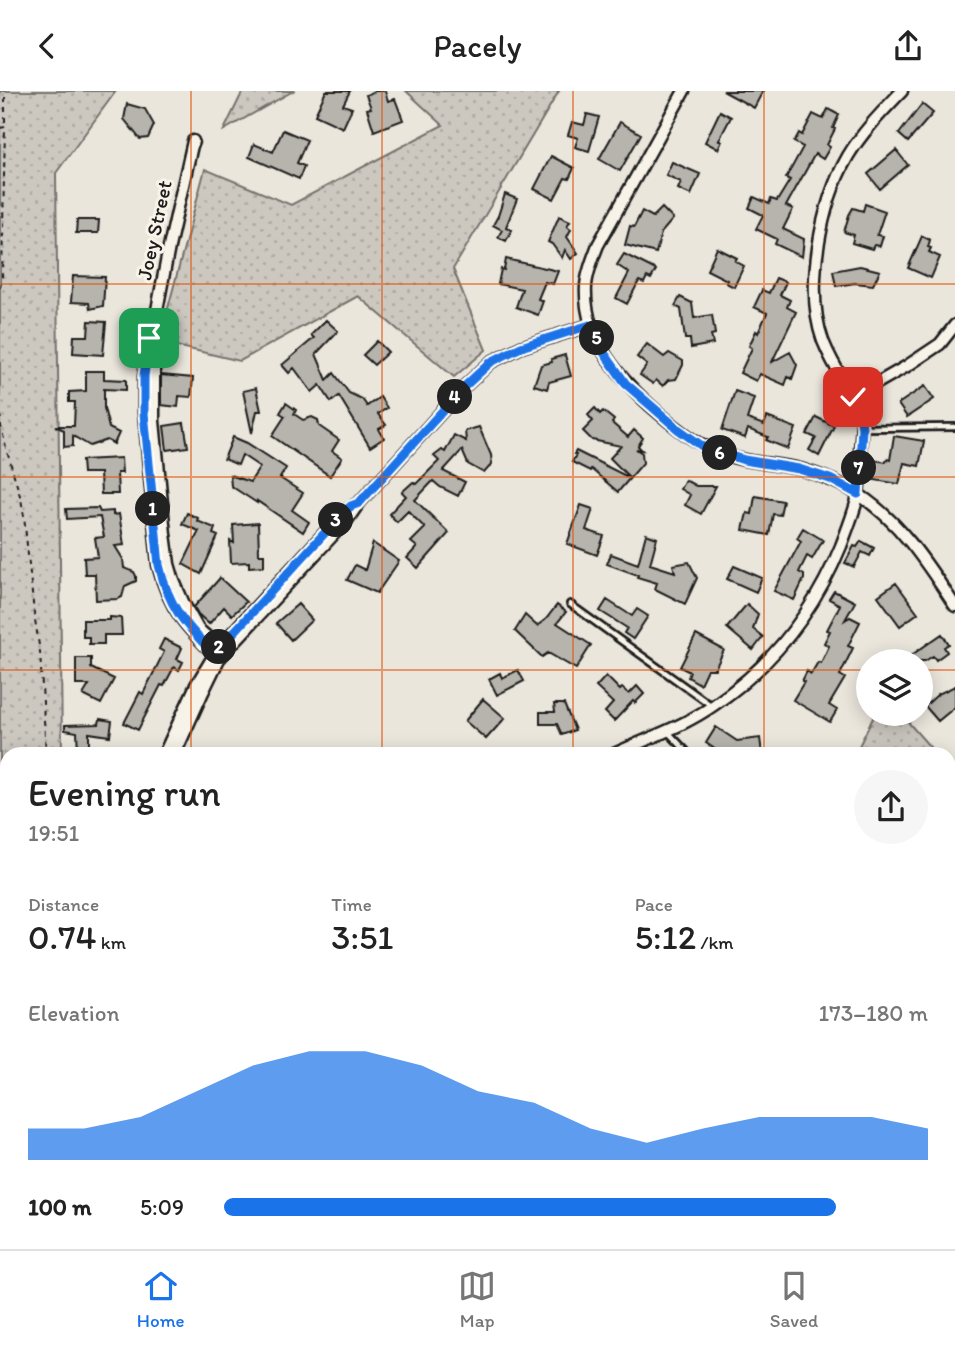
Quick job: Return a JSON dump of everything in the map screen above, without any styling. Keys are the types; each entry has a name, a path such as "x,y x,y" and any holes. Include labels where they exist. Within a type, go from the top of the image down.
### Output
{"street":[{"path":"684,91 598,246 590,266 586,285 590,325 602,350 626,384 702,446 744,460 799,469 830,479 858,494 888,517 929,566 955,605"},
{"path":"631,747 668,732 713,706 748,680 803,619 831,570 858,494 862,428 860,412 822,339 815,296 816,262 831,197 848,157 877,117 902,91"},
{"name":"Joey Street","path":"193,141 154,326 149,338 144,376 144,413 163,586 174,608 187,625 219,653"},
{"path":"167,747 197,685 219,653 343,513 359,503 465,386 491,362 521,347 590,325"},
{"path":"853,397 940,344 955,325"},
{"path":"178,747 219,653"}],"lane":[{"path":"862,428 955,427"},
{"path":"570,604 713,706"},
{"path":"668,732 682,747"}],"path":[{"path":"0,287 5,91"},
{"path":"0,128 5,127"},
{"path":"0,404 0,420 24,516 40,652 46,747"}],"shaded area":[{"path":"0,91 116,91 56,173 62,747 0,747"},
{"path":"243,91 293,91 224,130"},
{"path":"406,91 559,91 453,269 486,350 454,377 358,296 240,361 159,342 205,169 291,205 443,125"},
{"path":"869,726 912,726 930,747 858,747"}],"building":[{"path":"326,91 350,91 343,105 352,108 343,128 315,115"},
{"path":"385,91 388,101 395,99 403,120 374,131 366,95"},
{"path":"723,91 763,91 754,108"},
{"path":"127,104 145,109 154,125 148,138 140,139 124,119"},
{"path":"922,104 933,113 908,142 899,134"},
{"path":"828,109 839,115 827,145 830,147 823,159 815,154 786,206 793,209 783,229 804,239 802,257 775,244 777,239 756,229 763,215 749,208 754,197 769,204 771,199 777,201 790,180 786,178 803,147 794,142 799,133 802,135 813,114 823,119"},
{"path":"720,111 731,117 719,140 722,141 718,149 705,142"},
{"path":"587,114 599,117 589,151 575,147 578,138 568,135 572,122 584,125"},
{"path":"620,122 641,134 620,171 599,159"},
{"path":"283,130 307,140 297,163 304,166 299,179 249,157 254,144 273,152"},
{"path":"896,150 908,165 880,189 868,174"},
{"path":"551,156 574,168 569,179 565,178 554,199 534,189"},
{"path":"672,162 700,174 691,195 678,189 681,182 666,175"},
{"path":"505,194 517,199 506,227 512,230 506,241 498,237 502,230 493,225"},
{"path":"865,204 885,211 877,235 883,236 880,246 874,245 872,249 852,243 854,235 844,232 853,208 863,211"},
{"path":"662,208 673,219 661,233 656,253 625,245 630,226 634,227 642,211 653,217"},
{"path":"559,216 570,221 567,226 571,229 567,237 578,253 571,259 565,250 562,258 548,242"},
{"path":"77,220 99,220 98,233 76,233"},
{"path":"922,236 930,240 929,252 940,257 931,278 908,268"},
{"path":"717,248 737,258 735,261 744,266 734,287 726,283 727,280 707,270"},
{"path":"624,254 656,270 651,279 647,277 644,283 639,281 627,304 616,298 629,273 617,265"},
{"path":"506,259 558,271 553,284 545,282 538,299 543,301 538,315 516,307 522,289 498,284"},
{"path":"860,266 880,271 873,285 855,283 836,286 833,271"},
{"path":"73,276 105,277 103,306 90,309 89,303 71,302"},
{"path":"776,278 786,282 780,295 790,300 787,307 796,312 772,362 790,352 797,365 792,379 788,377 785,385 760,374 756,381 740,373 752,348 749,346 767,313 754,307 762,290 769,293"},
{"path":"680,297 692,303 694,318 712,315 715,334 711,335 713,344 691,348 690,339 685,339 681,309 675,306"},
{"path":"326,320 338,331 316,354 327,380 334,373 349,393 362,399 367,406 380,397 387,408 378,414 386,425 379,429 384,438 370,447 339,396 331,402 320,385 312,392 294,368 289,373 282,365 314,338 311,335"},
{"path":"89,321 106,322 103,355 73,353 74,336 88,336"},
{"path":"377,341 388,352 374,365 363,355"},
{"path":"647,344 664,357 669,353 683,361 676,379 668,380 663,386 656,380 653,384 640,375 647,365 637,357"},
{"path":"565,355 571,376 549,382 547,389 534,385 541,365"},
{"path":"86,371 104,371 104,379 126,380 126,390 104,389 104,408 109,428 119,433 114,444 107,440 90,446 73,436 73,446 64,447 64,430 55,426 74,426 75,402 69,402 69,392 86,391"},
{"path":"161,375 193,378 191,397 179,396 178,407 161,405"},
{"path":"925,386 934,399 907,417 898,404"},
{"path":"256,388 261,411 257,411 252,433 243,391"},
{"path":"735,391 754,398 747,419 764,425 767,417 796,428 788,449 748,429 745,438 722,430"},
{"path":"286,403 296,410 294,414 303,420 312,417 318,420 319,426 339,440 332,451 342,458 330,476 272,436 285,416 280,413"},
{"path":"595,408 600,414 603,411 614,420 612,423 628,437 634,430 643,438 638,446 642,450 636,449 642,453 643,463 630,478 610,458 621,446 592,440 583,431 593,421 588,415"},
{"path":"816,417 834,426 819,456 809,450 816,438 807,434"},
{"path":"184,423 188,447 167,450 164,426"},
{"path":"479,427 492,464 484,473 468,464 462,450 443,471 465,482 458,496 433,481 415,500 449,533 418,568 407,558 417,547 411,542 425,528 408,511 397,522 389,514 406,496 402,492 413,482 416,484 439,461 434,456 442,450 445,452 454,435 466,441 465,431"},
{"path":"894,436 924,441 919,466 904,463 899,484 869,479 873,460 890,460"},
{"path":"233,437 286,468 280,478 303,493 292,510 309,522 303,532 231,486 230,475 250,482 260,467 242,455 238,465 224,459"},
{"path":"576,451 630,478 618,492 591,469 590,471 572,462"},
{"path":"121,458 122,473 117,473 118,494 101,494 100,473 83,473 82,460"},
{"path":"685,480 696,486 716,486 701,514 685,505 690,495 680,489"},
{"path":"755,496 783,501 780,515 773,514 769,535 743,530 747,513 752,514"},
{"path":"581,505 593,509 586,530 604,536 597,555 567,544"},
{"path":"98,508 100,512 113,511 113,515 119,514 124,545 115,546 123,559 124,568 134,572 136,576 136,581 125,586 122,597 118,599 96,600 95,574 85,574 84,558 98,557 95,538 104,537 100,517 67,519 66,509"},
{"path":"187,513 198,518 197,521 215,528 213,534 218,536 201,574 183,564 199,531 182,524"},
{"path":"258,523 259,554 264,554 264,566 249,567 249,562 231,563 230,541 234,543 233,525"},
{"path":"803,528 823,540 812,559 807,556 799,572 804,575 804,579 794,600 774,591 801,541 797,538"},
{"path":"646,534 657,538 650,564 675,572 673,565 689,562 697,578 685,604 655,589 657,583 607,564 611,554 638,564"},
{"path":"861,541 874,548 870,556 862,552 854,567 845,563 854,546 857,547"},
{"path":"373,543 399,561 377,593 347,580 355,565 365,570"},
{"path":"734,566 762,578 756,592 727,579"},
{"path":"220,578 246,602 232,615 224,607 209,624 194,607"},
{"path":"896,583 918,613 900,626 878,596"},
{"path":"834,591 855,602 845,620 850,617 860,622 848,646 853,648 840,675 845,678 829,705 837,710 830,722 793,700 807,671 811,674 818,662 821,663 829,646 824,643 830,631 827,630 840,605 829,599"},
{"path":"607,600 632,616 637,609 648,616 633,639 624,633 627,628 600,611"},
{"path":"298,604 312,620 291,640 276,623"},
{"path":"747,604 758,614 753,629 763,637 753,650 727,628"},
{"path":"557,605 566,612 557,623 591,645 576,669 548,653 542,657 515,631 525,615 537,626"},
{"path":"110,617 121,618 122,635 104,635 104,644 89,644 89,637 83,637 83,620 110,620"},
{"path":"942,634 949,644 944,647 947,652 936,660 933,649 920,649"},
{"path":"696,635 724,650 715,669 707,669 700,684 688,677 690,672 680,667"},
{"path":"164,639 182,648 177,659 183,662 179,670 174,667 164,686 161,685 138,730 124,723 140,692 143,694 164,652 159,649"},
{"path":"76,658 91,658 91,668 114,679 101,704 83,695 89,685 76,685"},
{"path":"518,670 524,681 497,695 489,679 500,673 502,678"},
{"path":"606,676 620,690 622,688 629,694 637,686 644,694 635,703 633,701 614,721 605,712 613,703 596,687"},
{"path":"955,686 955,707 938,721 933,715 933,699"},
{"path":"483,699 505,718 486,739 465,721"},
{"path":"554,704 564,704 575,730 562,735 557,724 540,724 540,712 555,712"},
{"path":"100,719 112,721 110,736 89,733 89,747 78,747 77,732 65,730 65,725 99,724"},
{"path":"716,727 737,741 760,738 761,747 712,747 706,743"}],"route":[{"path":"149,338 144,376 144,413 154,533 163,586 174,608 214,654 343,513 359,503 465,386 491,362 506,353 590,325 602,350 626,384 702,446 744,460 799,469 830,479 858,494 862,428 860,412 853,397"}]}
